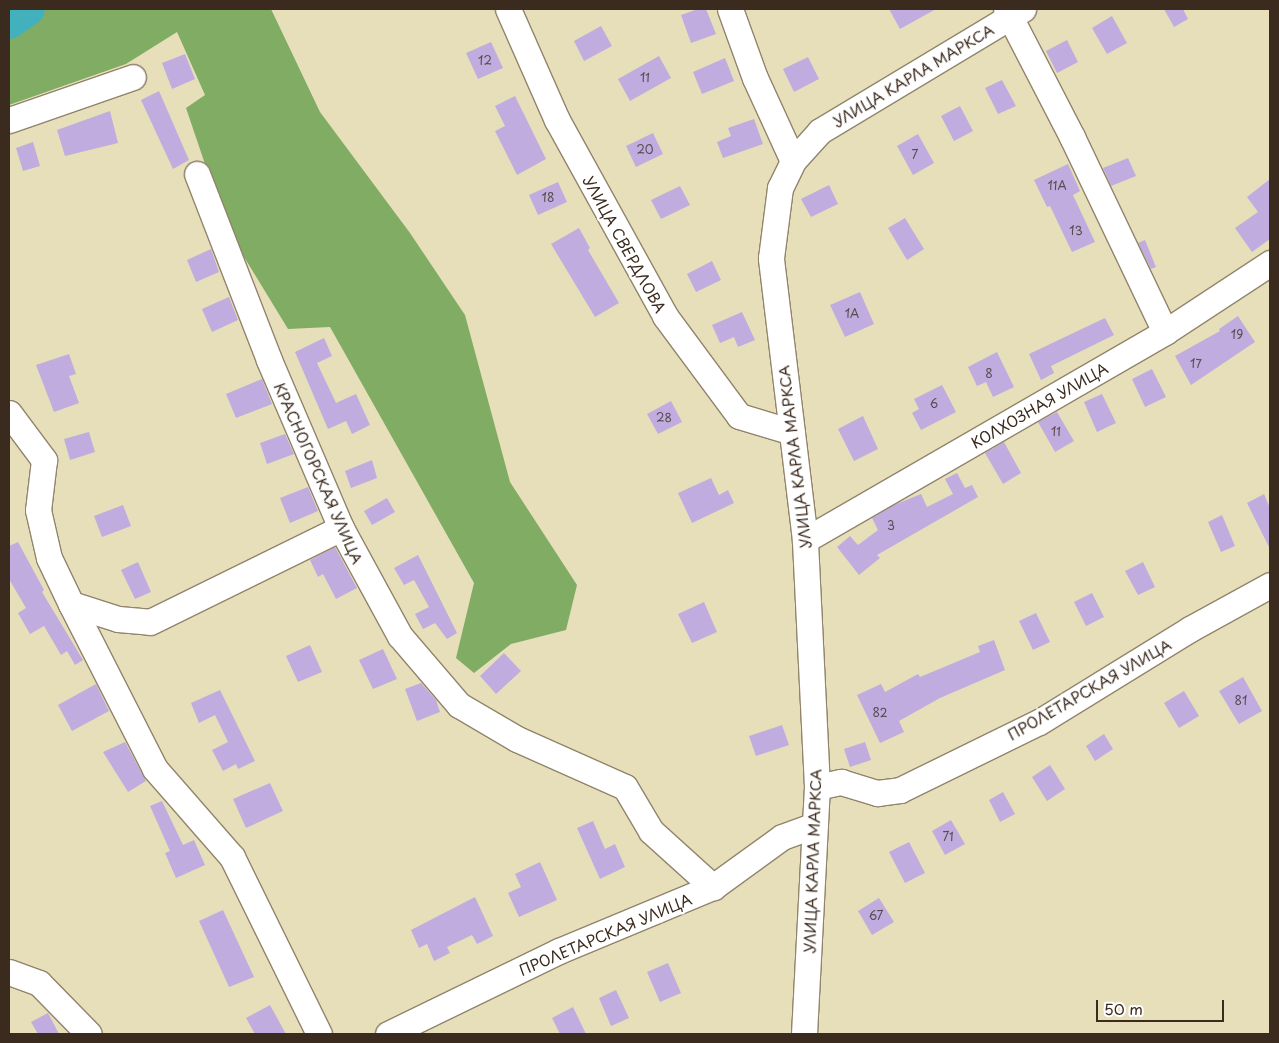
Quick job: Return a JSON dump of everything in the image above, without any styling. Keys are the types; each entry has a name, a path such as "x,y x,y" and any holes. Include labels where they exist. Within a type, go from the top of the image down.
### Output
{"street":[{"name":"УЛИЦА СВЕРДЛОВА","path":"508,9 557,120 665,316 739,416 792,432"},
{"path":"730,9 755,78 793,161"},
{"name":"УЛИЦА КАРЛА МАРКСА","path":"804,1034 817,787 805,540 771,258 780,188 793,161 820,131 1013,12"},
{"path":"1013,12 1165,332"},
{"path":"9,120 133,77"},
{"name":"КРАСНОГОРСКАЯ УЛИЦА","path":"197,174 269,360 341,528 400,636 459,705 517,739 625,787 651,831 713,887"},
{"name":"КОЛХОЗНАЯ УЛИЦА","path":"805,540 1165,332 1270,263"},
{"path":"9,413 44,460 38,510 49,558 71,604 154,769 232,857 319,1034"},
{"path":"71,604 118,619 150,622 341,528"},
{"name":"ПРОЛЕТАРСКАЯ УЛИЦА","path":"817,787 841,782 877,793 900,790 1039,722 1190,629 1270,585"},
{"name":"ПРОЛЕТАРСКАЯ УЛИЦА","path":"388,1034 559,951 713,887 782,837 815,825"},
{"path":"9,972 39,983 89,1034"}],"green space":[{"path":"9,9 271,9 320,112 410,233 465,315 510,482 577,585 566,630 511,644 474,673 456,658 474,583 330,327 288,329 227,229 186,108 205,95 177,32 126,64 9,105"}],"building":[{"path":"698,9 706,9 716,34 691,43 681,15"},
{"path":"889,9 936,9 900,29"},
{"path":"1164,9 1183,9 1188,19 1174,27"},
{"path":"1112,16 1127,43 1107,54 1092,28"},
{"path":"601,26 612,46 584,61 574,41"},
{"path":"1067,40 1078,62 1057,73 1046,51"},
{"path":"491,42 503,68 478,79 466,53"},
{"path":"185,54 195,79 172,89 162,63"},
{"path":"659,56 671,78 630,101 618,79"},
{"path":"808,57 819,79 794,92 783,69"},
{"path":"725,58 734,81 702,94 693,72"},
{"path":"1002,80 1016,106 998,114 985,88"},
{"path":"159,91 189,160 173,169 141,100"},
{"path":"515,96 546,159 517,175 495,131 505,126 495,106"},
{"path":"960,106 973,131 954,141 941,116"},
{"path":"110,111 118,143 65,156 57,130"},
{"path":"754,119 763,144 723,158 717,142 731,136 728,128"},
{"path":"653,133 663,154 636,167 626,146"},
{"path":"918,134 934,163 913,175 897,146"},
{"path":"33,142 40,166 23,171 16,148"},
{"path":"1128,158 1136,176 1111,186 1103,168"},
{"path":"1068,164 1080,191 1073,195 1095,242 1072,252 1050,206 1047,207 1034,180"},
{"path":"1270,179 1270,239 1252,252 1235,228 1258,212 1247,197"},
{"path":"558,182 567,202 538,215 529,195"},
{"path":"829,185 838,204 811,217 801,199"},
{"path":"680,186 690,205 661,219 651,200"},
{"path":"905,218 924,249 907,260 888,228"},
{"path":"579,228 590,248 588,250 619,303 595,317 551,244"},
{"path":"1145,240 1156,267 1151,269 1138,243"},
{"path":"211,249 219,272 196,282 187,260"},
{"path":"712,261 721,280 696,292 687,274"},
{"path":"860,292 874,324 845,337 830,305"},
{"path":"229,297 238,320 212,332 202,309"},
{"path":"742,312 755,340 738,347 734,337 720,343 712,325"},
{"path":"1238,316 1255,342 1191,385 1175,356 1220,331 1219,329"},
{"path":"1105,318 1114,335 1051,366 1054,373 1041,380 1029,354"},
{"path":"324,338 332,356 317,363 336,403 356,394 370,425 352,434 346,421 328,429 295,352"},
{"path":"997,352 1014,387 993,397 986,382 977,386 968,367"},
{"path":"69,354 76,374 69,376 79,403 54,412 36,365"},
{"path":"1152,369 1166,397 1145,407 1132,379"},
{"path":"262,379 272,404 236,418 226,394"},
{"path":"942,385 956,412 921,430 912,413 919,409 914,399"},
{"path":"1102,394 1116,423 1097,432 1084,402"},
{"path":"671,401 682,422 658,434 647,414"},
{"path":"1057,412 1074,441 1055,452 1038,422"},
{"path":"863,416 878,449 854,461 838,429"},
{"path":"89,432 95,452 70,460 64,439"},
{"path":"285,434 294,454 267,464 260,443"},
{"path":"1004,442 1021,473 1003,484 985,453"},
{"path":"372,460 377,478 351,488 345,471"},
{"path":"957,473 965,488 972,485 978,497 877,555 880,558 859,575 837,547 850,536 858,545 878,530 872,518 894,505 921,494 927,507 953,494 945,479"},
{"path":"711,478 719,495 728,490 734,503 692,523 678,493"},
{"path":"308,487 318,511 290,523 280,498"},
{"path":"1264,494 1270,508 1270,549 1247,503"},
{"path":"387,498 395,512 372,525 364,511"},
{"path":"123,505 131,526 102,537 94,516"},
{"path":"1222,515 1235,546 1221,552 1208,522"},
{"path":"18,542 44,590 42,592 83,660 75,665 67,651 61,655 44,626 30,634 18,613 26,608 9,579 9,546"},
{"path":"335,547 357,588 336,599 323,574 318,577 310,560"},
{"path":"418,555 457,633 447,639 435,623 423,629 415,614 429,607 414,580 404,585 394,568"},
{"path":"138,562 151,592 135,599 121,570"},
{"path":"1143,562 1155,587 1138,595 1125,571"},
{"path":"1092,593 1104,617 1086,626 1074,602"},
{"path":"704,602 717,632 692,643 678,614"},
{"path":"1036,613 1050,642 1033,650 1019,621"},
{"path":"994,640 1005,670 940,698 899,721 904,732 880,743 857,695 881,684 885,692 918,674 920,677 980,652 978,646"},
{"path":"310,645 322,672 298,682 286,656"},
{"path":"383,649 397,679 373,689 359,660"},
{"path":"504,653 521,671 496,694 480,676"},
{"path":"1243,677 1262,711 1239,724 1219,691"},
{"path":"421,683 436,700 440,712 417,721 405,689"},
{"path":"96,684 109,711 72,731 58,705"},
{"path":"220,690 255,761 238,769 236,764 223,771 212,750 228,742 215,715 199,723 191,703"},
{"path":"1184,691 1199,716 1179,728 1164,703"},
{"path":"782,725 789,745 756,756 749,736"},
{"path":"1104,734 1113,749 1095,761 1086,746"},
{"path":"125,742 146,781 128,792 103,752"},
{"path":"865,742 871,760 850,767 844,749"},
{"path":"1050,765 1065,789 1047,801 1032,777"},
{"path":"270,783 283,811 246,828 233,799"},
{"path":"1003,792 1015,814 1000,822 989,800"},
{"path":"162,801 183,845 194,840 205,865 176,878 165,853 170,851 150,806"},
{"path":"951,820 965,844 945,855 932,831"},
{"path":"593,821 605,849 615,844 625,867 600,879 577,828"},
{"path":"909,842 925,873 905,883 889,852"},
{"path":"540,862 557,900 519,917 508,893 521,887 515,874"},
{"path":"475,897 493,936 477,944 472,935 447,947 450,953 434,961 427,944 419,948 411,930"},
{"path":"879,898 894,922 872,935 858,911"},
{"path":"223,910 254,977 229,987 199,921"},
{"path":"668,963 681,993 660,1002 647,972"},
{"path":"616,990 629,1018 611,1026 599,998"},
{"path":"270,1005 286,1034 255,1034 246,1018"},
{"path":"573,1007 586,1034 560,1034 552,1018"},
{"path":"48,1013 59,1034 38,1034 31,1022"}],"waterway":[{"path":"9,23 29,9"}]}
